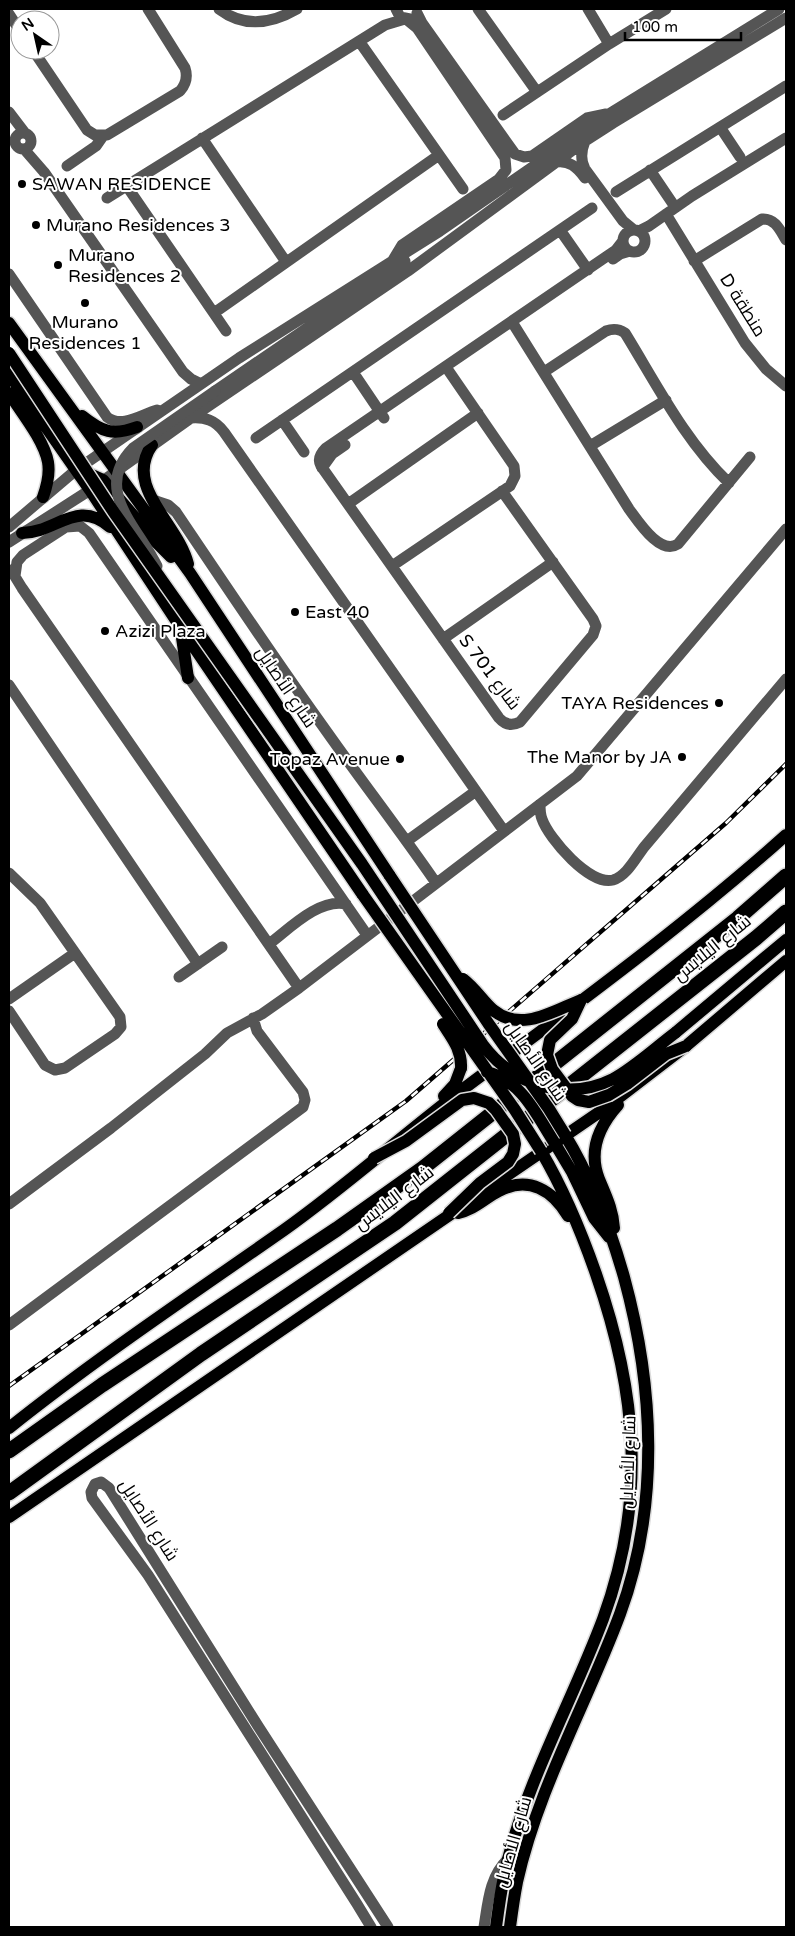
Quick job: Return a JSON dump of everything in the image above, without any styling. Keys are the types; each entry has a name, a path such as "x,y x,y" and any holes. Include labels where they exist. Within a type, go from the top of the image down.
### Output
{"highway":[{"name":"شارع اليلايس","path":"9,1451 102,1385 337,1229 423,1168 738,918 786,876"},
{"name":"شارع اليلايس","path":"9,1493 201,1354 395,1222 756,938 786,912"}],"main road":[{"name":"شارع الأصايل","path":"9,323 190,573 454,973 511,1054 560,1139"},
{"path":"9,354 108,504 362,864 483,1045 496,1061 512,1073 536,1084 561,1089 582,1088 611,1080 675,1033 786,940"},
{"name":"شارع الأصايل","path":"9,374 90,490 116,532 363,894 541,1150 560,1184 581,1232 607,1307 623,1368 632,1445 630,1506 624,1548 611,1597 602,1621 537,1773 508,1859 496,1927"},
{"path":"9,393 39,440 48,462 46,487 42,497"},
{"path":"71,407 94,426 107,431 120,432 137,427"},
{"path":"152,445 145,458 142,473 144,483 178,539 186,556 190,573"},
{"path":"76,470 91,473 103,480 161,547 190,573"},
{"path":"22,533 38,532 67,518 86,515 97,518 116,532"},
{"path":"181,628 188,678"},
{"path":"9,1428 161,1314 283,1230 704,904 786,835"},
{"path":"9,1517 642,1081 786,961"},
{"path":"454,973 475,988 495,1011 512,1019 532,1020 581,1000"},
{"path":"410,1130 422,1114 452,1088 458,1079 461,1068 458,1048 433,1008 426,985"},
{"path":"581,1000 572,1018 550,1040 546,1055 552,1069 572,1096 578,1100 593,1101 609,1095 627,1084 666,1054 686,1046"},
{"path":"487,1072 507,1080 519,1090 560,1139 572,1172 598,1224 613,1240"},
{"path":"613,1240 613,1217 595,1167 595,1145 599,1132 606,1120 642,1081"},
{"path":"374,1158 406,1141 462,1100 474,1098 489,1103 513,1134 515,1144 513,1154 508,1162 475,1188 449,1213"},
{"path":"449,1213 460,1213 469,1210 505,1188 528,1186 545,1191 555,1198 581,1232"},
{"name":"شارع الأصايل","path":"510,1927 525,1852 546,1791 621,1612 634,1569 643,1524 648,1472 649,1425 646,1383 635,1321 613,1240"}],"street":[{"path":"40,60 87,130 95,135 103,136 111,133 180,91 185,85 187,76 185,68 148,9"},
{"path":"219,9 236,19 256,22 276,20 297,9"},
{"path":"385,25 396,9 400,17 406,19 417,28 494,132 515,154 529,157 587,118 598,114 609,114"},
{"path":"478,9 537,92"},
{"path":"588,9 609,44"},
{"path":"503,116 609,44 666,9"},
{"path":"9,527 76,470 246,353 440,231 609,114 779,9"},
{"path":"107,198 385,25 414,17 418,11"},
{"path":"394,260 402,245 499,179 507,167 494,132 422,23 418,11"},
{"path":"9,542 90,490 190,418 450,242 585,141 786,18"},
{"path":"360,41 462,188"},
{"path":"616,192 786,86"},
{"path":"9,112 21,142 42,169 183,372 201,384"},
{"path":"720,126 740,156"},
{"path":"66,166 96,146 103,136"},
{"path":"202,138 286,262"},
{"path":"353,372 382,415 514,324 633,238 652,231 676,207 786,138"},
{"path":"585,141 581,153 585,169 633,238"},
{"path":"9,153 21,142"},
{"path":"667,216 786,144"},
{"path":"214,313 439,155"},
{"path":"556,162 568,162 578,169 619,224 633,238"},
{"path":"650,170 676,207"},
{"path":"126,185 226,331"},
{"path":"256,438 592,208"},
{"name":"D منطقة","path":"667,216 750,351 766,369 786,386"},
{"path":"694,261 762,219 769,219 774,222 786,240"},
{"path":"560,230 588,270"},
{"path":"164,584 154,560 121,506 117,492 118,471 124,459 133,448 432,242 440,231"},
{"path":"514,324 620,254 633,238"},
{"path":"9,274 110,420 126,421 147,412 166,408"},
{"path":"514,324 636,519 653,538 667,548 678,544 750,457"},
{"path":"544,372 606,331 616,329 625,334 694,444 729,483"},
{"path":"392,566 513,482 516,471 514,466 448,370"},
{"path":"183,372 186,383 185,395"},
{"path":"590,446 666,400"},
{"path":"348,504 478,413"},
{"name":"S 701 شارع","path":"382,415 322,451 319,461 322,468 501,720 512,725 520,722 596,629 594,621 502,491"},
{"path":"190,418 198,417 213,421 224,432 504,831"},
{"path":"282,420 304,452"},
{"path":"153,500 165,503 176,512 310,708 436,884"},
{"path":"299,988 11,572 24,555 66,527 82,527 89,533 367,935"},
{"path":"9,1204 119,1122 205,1054 227,1033 262,1014 299,988 568,784 586,768 786,529"},
{"path":"443,638 553,562"},
{"path":"540,804 542,821 550,834 570,857 596,878 610,880 619,878 786,679"},
{"path":"9,685 198,964"},
{"path":"407,841 476,791"},
{"path":"9,873 37,899 122,1022 119,1031 65,1068 55,1070 46,1065 9,1011"},
{"path":"322,906 332,883"},
{"path":"269,944 322,906 336,902 346,904"},
{"path":"180,977 222,947"},
{"path":"9,999 75,953"},
{"path":"9,1325 303,1107 305,1100 303,1092 256,1031 253,1018"},
{"name":"شارع الأصايل","path":"370,1927 358,1904 148,1575 92,1498 91,1489 95,1484 101,1482 109,1488 258,1726 388,1927"},
{"path":"484,1927 493,1882 502,1865 508,1859"}],"railway":[{"path":"9,1386 406,1101 726,823 786,764"}],"place":[{"name":"SAWAN RESIDENCE","path":"22,184"},
{"name":"Murano Residences 3","path":"36,225"},
{"name":"Murano Residences 2","path":"58,265"},
{"name":"Murano Residences 1","path":"85,303"},
{"name":"East 40","path":"295,612"},
{"name":"Azizi Plaza","path":"105,631"},
{"name":"TAYA Residences","path":"719,703"},
{"name":"The Manor by JA","path":"682,757"},
{"name":"Topaz Avenue","path":"400,759"}]}
